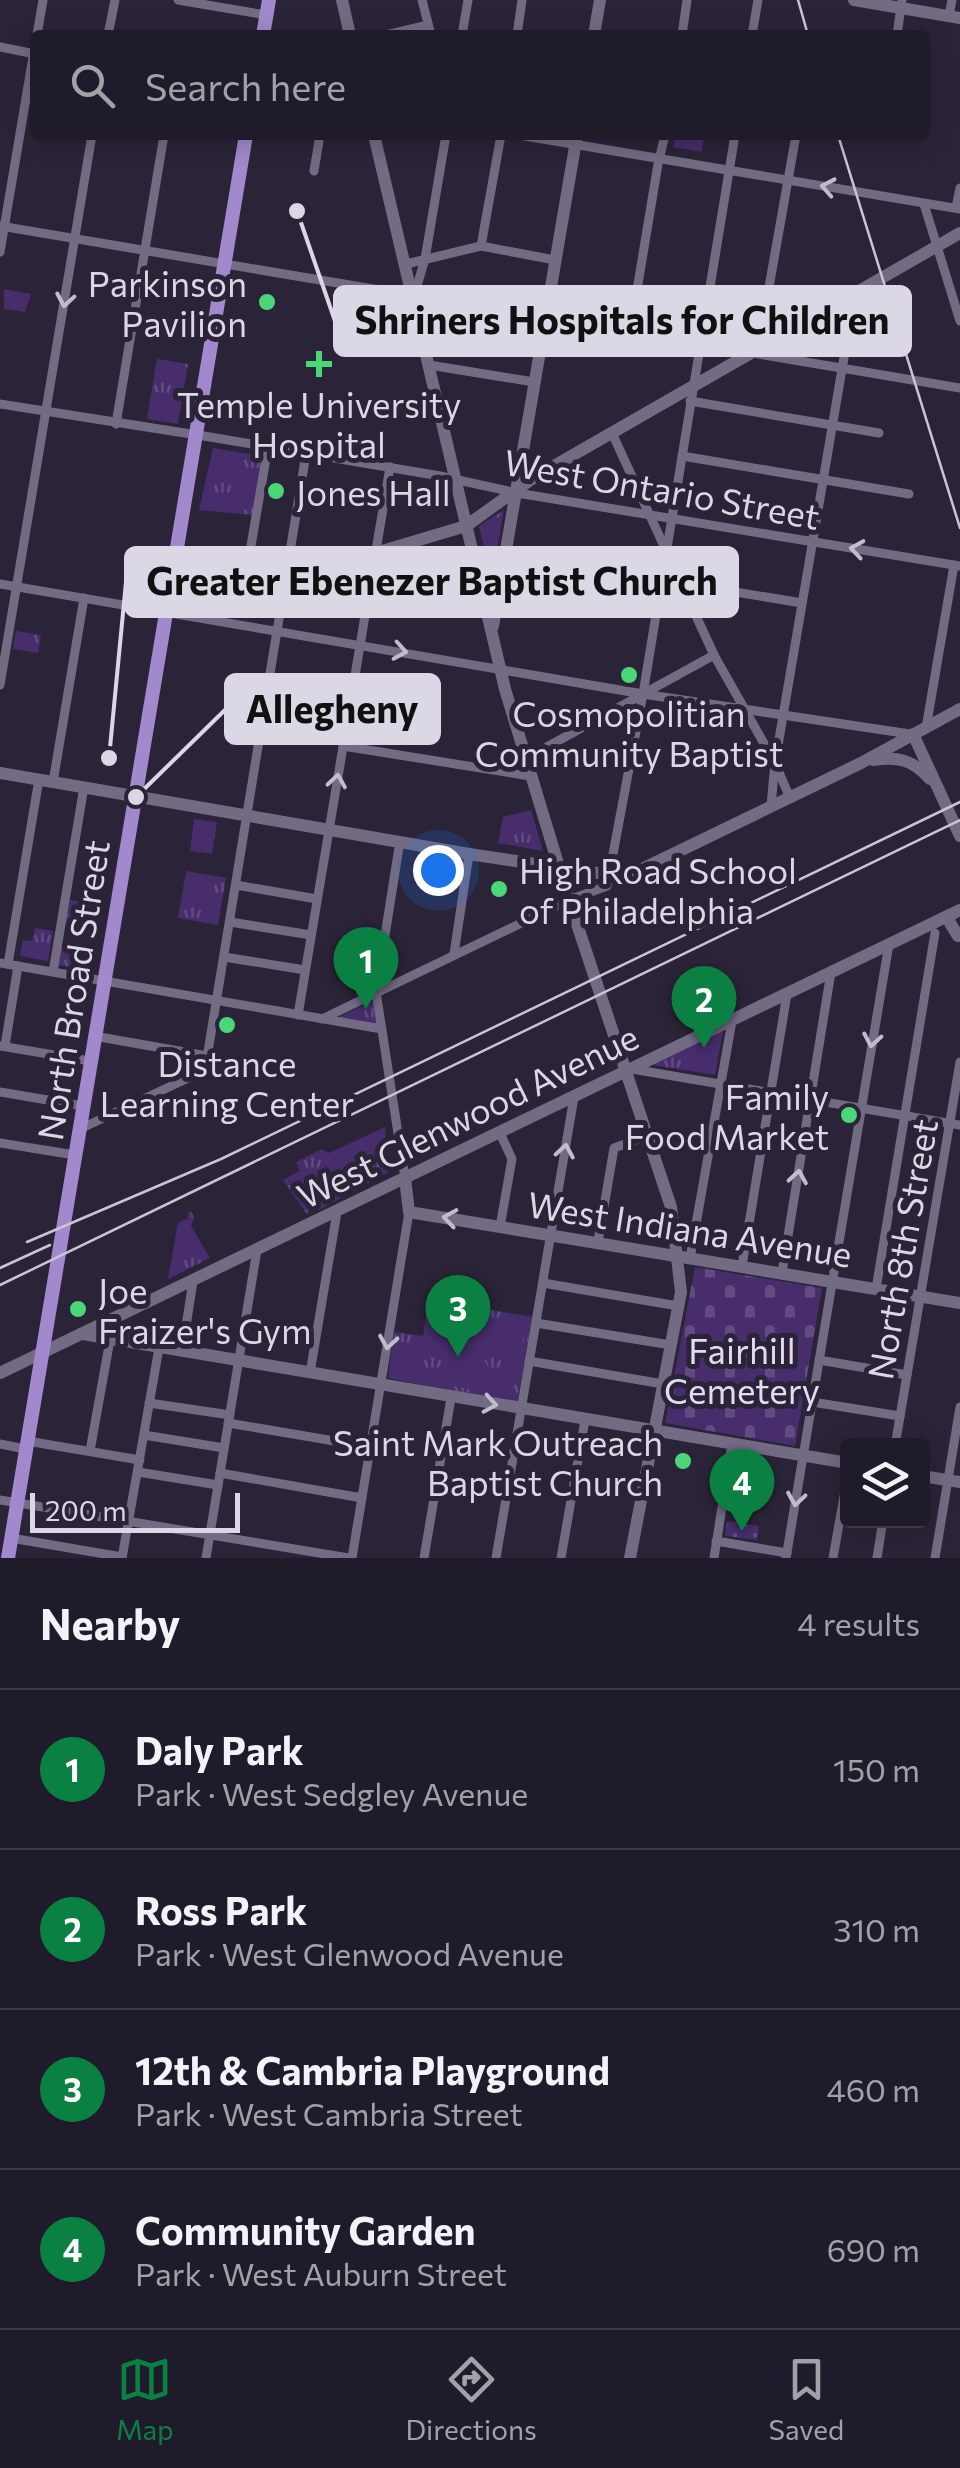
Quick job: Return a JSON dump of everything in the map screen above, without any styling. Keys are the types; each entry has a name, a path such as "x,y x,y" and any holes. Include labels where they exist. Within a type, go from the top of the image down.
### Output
{"main road":[{"name":"North Broad Street","path":"8,1558 245,140"}],"street":[{"path":"38,30 42,0"},
{"path":"109,30 114,0"},
{"path":"178,0 268,8"},
{"path":"342,0 349,30"},
{"path":"422,0 429,30"},
{"path":"463,30 468,0"},
{"path":"518,30 522,0"},
{"path":"595,30 600,0"},
{"path":"683,30 688,0"},
{"path":"753,30 758,0"},
{"path":"854,0 902,4 954,17 952,0"},
{"path":"897,30 902,4"},
{"path":"0,48 30,52"},
{"path":"0,252 30,75"},
{"path":"0,685 91,140"},
{"path":"116,424 163,140"},
{"path":"314,171 319,140"},
{"path":"375,140 499,668 569,900 629,1070 684,1257"},
{"path":"414,296 425,259 445,140"},
{"path":"481,246 500,140"},
{"path":"492,638 576,140 958,209 960,188"},
{"path":"630,332 665,140"},
{"path":"322,1019 569,900 606,886 618,874 665,549 734,140"},
{"path":"758,350 795,140"},
{"path":"924,204 960,320"},
{"path":"2,226 758,350 960,388"},
{"path":"166,612 466,526 533,478 960,233"},
{"path":"406,264 481,246 555,260"},
{"path":"771,806 850,322"},
{"path":"429,365 534,382"},
{"path":"690,401 879,433"},
{"name":"West Ontario Street","path":"0,404 957,566"},
{"path":"612,433 714,655 775,763 790,798"},
{"path":"243,592 268,447"},
{"path":"79,1129 188,1079 206,1061 306,454"},
{"path":"682,456 909,494"},
{"path":"298,1015 390,468"},
{"path":"478,575 494,569 504,556"},
{"path":"921,750 957,566"},
{"path":"681,582 802,603"},
{"path":"0,584 643,694 913,734"},
{"path":"84,598 8,964 2,1046 90,1061"},
{"path":"525,759 714,655"},
{"path":"0,773 470,854 618,874 640,870 861,763 960,710"},
{"path":"913,734 960,836"},
{"path":"343,746 530,776"},
{"path":"861,763 900,758 922,771 938,790"},
{"path":"53,972 84,787"},
{"path":"0,1500 350,1558 410,1212 376,992 400,842"},
{"path":"454,954 470,854"},
{"path":"236,885 317,899"},
{"path":"954,912 950,924 959,936"},
{"name":"West Glenwood Avenue","path":"0,1373 954,912"},
{"path":"230,922 311,935"},
{"path":"918,930 959,936"},
{"path":"876,1289 935,933"},
{"path":"716,1541 786,1555 889,944"},
{"path":"224,957 305,970"},
{"path":"8,964 382,1030"},
{"path":"782,1273 831,972"},
{"path":"742,1266 787,994"},
{"path":"630,1558 684,1257 732,1021"},
{"path":"94,1036 206,1061"},
{"name":"North 8th Street","path":"896,1438 955,1124 960,1062"},
{"path":"629,1070 955,1124"},
{"path":"0,1092 83,1106"},
{"path":"496,1558 574,1097"},
{"path":"500,1132 512,1159 500,1226"},
{"path":"598,1242 614,1148 648,1136"},
{"path":"0,1143 75,1155"},
{"path":"310,1373 337,1212"},
{"name":"West Indiana Avenue","path":"410,1212 960,1303"},
{"path":"206,1558 257,1250"},
{"path":"182,1352 192,1281"},
{"path":"542,1283 678,1306"},
{"path":"536,1322 671,1345"},
{"path":"83,1334 840,1463"},
{"path":"90,1451 110,1340"},
{"path":"11,1538 122,1557 158,1348"},
{"path":"820,1360 908,1375"},
{"path":"530,1362 664,1384"},
{"path":"424,1558 451,1398"},
{"path":"812,1402 900,1416"},
{"path":"149,1403 370,1447"},
{"path":"935,1558 954,1481 960,1407"},
{"path":"562,1558 585,1420"},
{"path":"144,1435 224,1448"},
{"path":"0,1444 90,1451 140,1460"},
{"path":"714,1558 732,1444"},
{"path":"138,1472 218,1485"},
{"path":"220,1473 362,1498"},
{"path":"833,1558 840,1519"},
{"path":"877,1558 882,1528"}],"green space":[{"path":"674,140 704,140 702,152 673,147"},
{"path":"4,289 31,294 25,312 4,309"},
{"path":"157,359 188,364 178,424 147,419"},
{"path":"213,448 263,456 253,515 199,510"},
{"path":"504,510 495,561 488,565 479,526"},
{"path":"16,631 41,635 38,653 13,649"},
{"path":"531,810 543,851 498,843 503,817"},
{"path":"194,819 217,822 212,854 190,851"},
{"path":"186,871 226,878 218,925 178,918"},
{"path":"70,900 99,905 95,929 65,924"},
{"path":"35,928 53,931 48,961 20,956 23,940 32,941"},
{"path":"59,947 90,954 87,969 56,965"},
{"path":"375,1000 380,1026 337,1018"},
{"path":"723,1031 715,1075 652,1065"},
{"path":"385,1127 389,1172 307,1214 283,1180 300,1171 296,1162 322,1149 329,1153"},
{"path":"191,1211 191,1226 210,1258 168,1279 178,1223 188,1218"},
{"name":"Fairhill Cemetery","path":"695,1267 822,1288 795,1446 665,1423"},
{"path":"429,1299 532,1317 517,1404 388,1378 394,1332 423,1336"},
{"path":"430,1306 454,1310 449,1339 425,1335"},
{"path":"459,1315 525,1325 520,1361 481,1355 490,1370 490,1393 448,1385"},
{"path":"727,1521 759,1526 757,1540 725,1536"}],"railway":[{"path":"798,0 807,30"},
{"path":"840,140 960,528"},
{"path":"27,1242 221,1159 960,802"},
{"path":"0,1285 960,820"},
{"path":"0,1268 50,1245"}],"place":[{"name":"Shriners Hospitals for Children","path":"297,211"},
{"name":"Parkinson Pavilion","path":"267,302"},
{"name":"Temple University Hospital","path":"319,364"},
{"name":"Jones Hall","path":"276,491"},
{"name":"Cosmopolitian Community Baptist","path":"629,675"},
{"name":"Greater Ebenezer Baptist Church","path":"109,758"},
{"name":"Allegheny","path":"136,797"},
{"name":"High Road School of Philadelphia","path":"499,889"},
{"name":"Daly Park","path":"366,1009"},
{"name":"Distance Learning Center","path":"227,1025"},
{"name":"Ross Park","path":"704,1048"},
{"name":"Family Food Market","path":"849,1115"},
{"name":"Joe Fraizer's Gym","path":"78,1309"},
{"name":"12th & Cambria Playground","path":"458,1357"},
{"name":"Saint Mark Outreach Baptist Church","path":"683,1461"},
{"name":"Community Garden","path":"742,1531"}]}
